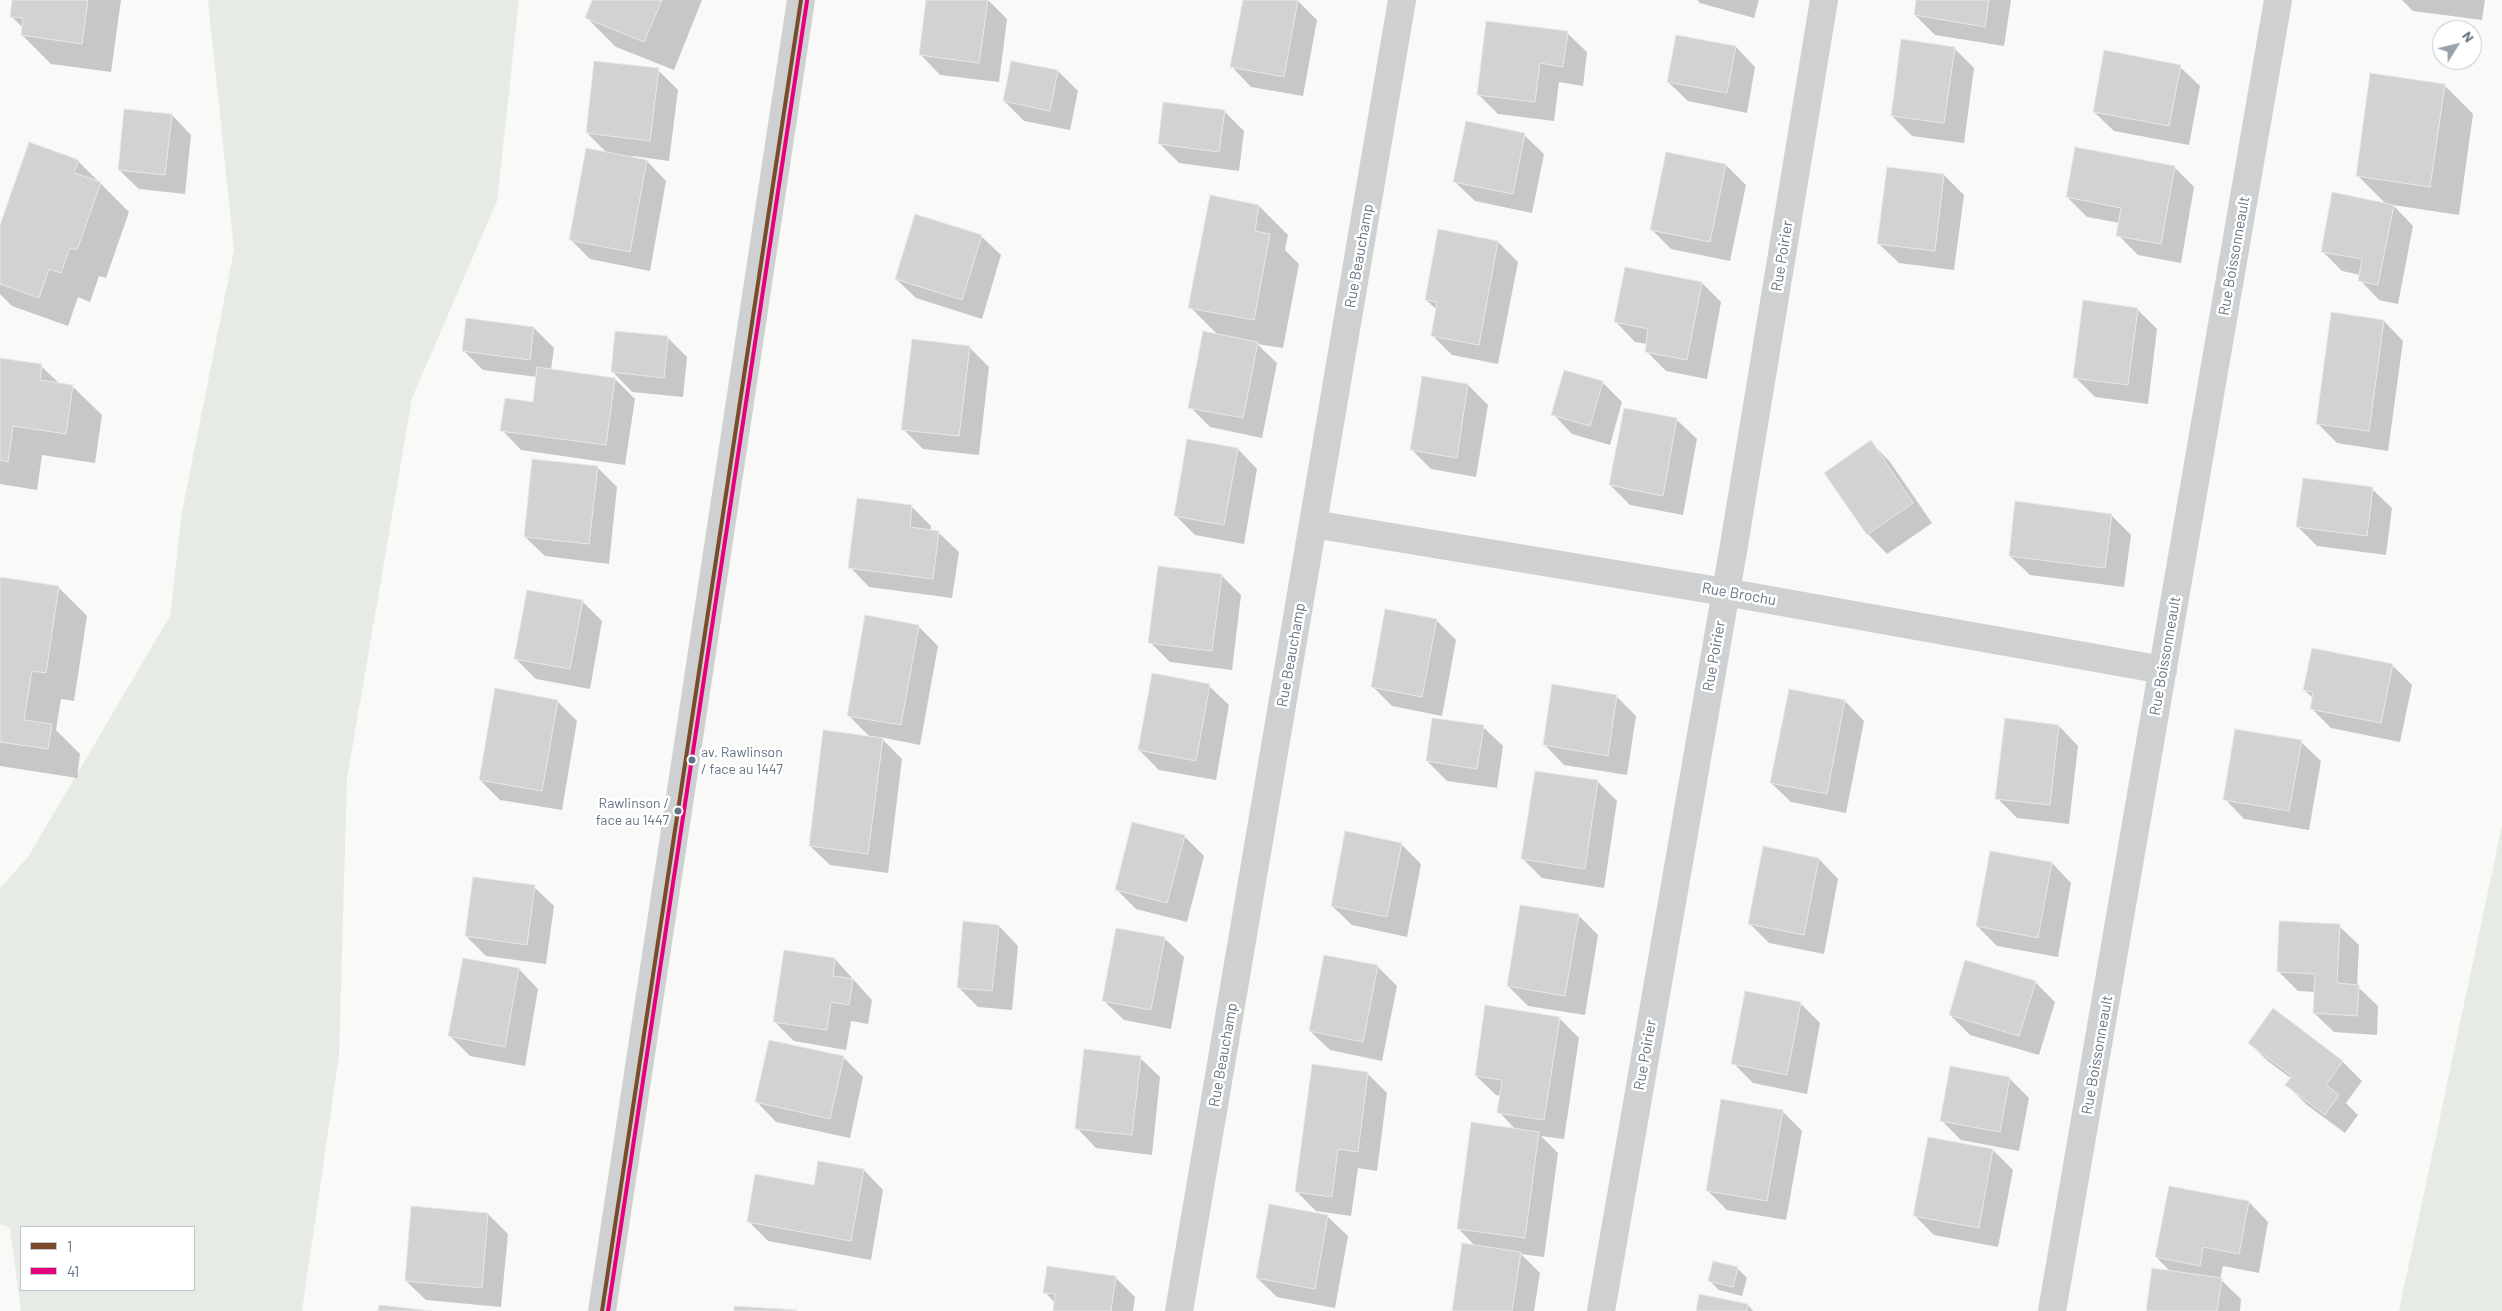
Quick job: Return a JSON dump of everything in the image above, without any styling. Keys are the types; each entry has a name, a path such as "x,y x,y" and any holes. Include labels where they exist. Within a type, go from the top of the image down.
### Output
{"street":[{"path":"602,1311 801,0"},
{"name":"Rue Beauchamp","path":"1179,1311 1402,0"},
{"name":"Rue Poirier","path":"1600,1311 1725,592 1824,0"},
{"name":"Rue Boissonneault","path":"2052,1311 2278,0"},
{"name":"Rue Brochu","path":"1313,524 1725,592 2163,670"}],"shaded area":[{"path":"208,0 519,0 497,201 412,398 347,779 339,1056 302,1311 21,1311 10,1228 0,1224 0,888 28,857 170,616 182,512 234,250"},
{"path":"2502,825 2502,1311 2399,1311"}],"building":[{"path":"12,0 88,0 82,44 21,35 23,18 10,17"},
{"path":"592,0 662,0 644,42 585,18"},
{"path":"926,0 988,0 979,63 919,55"},
{"path":"1243,0 1298,0 1284,77 1230,67"},
{"path":"1916,0 1989,0 1985,27 1914,15"},
{"path":"1486,21 1568,31 1563,67 1540,63 1535,102 1477,95"},
{"path":"1676,35 1736,46 1727,93 1667,82"},
{"path":"1901,39 1955,47 1944,123 1891,116"},
{"path":"2104,50 2181,65 2169,126 2093,112"},
{"path":"594,61 659,68 650,141 586,133"},
{"path":"1011,61 1058,70 1050,111 1003,101"},
{"path":"2370,73 2445,84 2430,187 2356,176"},
{"path":"1163,102 1225,110 1219,152 1158,144"},
{"path":"124,109 172,114 165,175 118,170"},
{"path":"1466,121 1525,133 1513,194 1453,182"},
{"path":"29,142 79,160 74,173 101,182 77,250 70,248 61,273 49,269 39,298 0,284 0,225"},
{"path":"2075,147 2175,166 2161,244 2116,236 2121,208 2066,197"},
{"path":"586,148 647,160 630,252 569,240"},
{"path":"1666,152 1726,164 1710,242 1650,230"},
{"path":"1887,167 1944,174 1935,251 1877,244"},
{"path":"2332,192 2394,205 2378,285 2358,281 2362,259 2321,252"},
{"path":"1210,195 1259,205 1255,231 1270,234 1254,320 1188,308"},
{"path":"915,214 982,235 962,300 895,279"},
{"path":"1438,229 1498,241 1479,345 1431,336 1437,302 1425,300"},
{"path":"1625,267 1702,282 1687,360 1645,352 1648,329 1614,322"},
{"path":"2083,300 2138,308 2128,385 2073,378"},
{"path":"2331,312 2384,320 2369,431 2316,424"},
{"path":"466,318 534,327 530,360 462,351"},
{"path":"615,331 668,336 664,378 611,372"},
{"path":"1203,331 1258,342 1243,418 1188,408"},
{"path":"912,339 970,346 959,436 901,430"},
{"path":"0,358 42,364 40,380 73,385 66,434 13,426 8,462 0,460"},
{"path":"537,367 615,378 606,445 500,431 505,398 533,402"},
{"path":"1564,370 1603,381 1590,426 1551,415"},
{"path":"1422,376 1468,384 1457,458 1410,450"},
{"path":"1624,408 1677,418 1663,496 1609,485"},
{"path":"1187,439 1238,448 1224,525 1174,516"},
{"path":"1871,440 1913,503 1867,535 1824,473"},
{"path":"532,459 598,466 589,544 524,537"},
{"path":"2303,478 2373,487 2367,536 2296,527"},
{"path":"857,498 912,505 910,527 939,531 933,579 848,568"},
{"path":"2015,501 2112,514 2105,568 2009,556"},
{"path":"1158,566 1222,574 1212,651 1148,643"},
{"path":"0,577 59,586 46,673 32,671 24,720 52,724 48,749 0,742"},
{"path":"527,590 583,600 570,669 514,659"},
{"path":"1385,609 1437,619 1422,697 1371,687"},
{"path":"865,615 919,625 901,725 847,716"},
{"path":"2312,648 2393,664 2381,723 2310,709 2313,692 2303,690"},
{"path":"1152,673 1210,684 1196,761 1138,750"},
{"path":"1552,684 1617,695 1608,756 1543,745"},
{"path":"495,688 558,700 542,791 479,780"},
{"path":"1789,689 1845,700 1827,794 1770,783"},
{"path":"1432,718 1484,725 1477,769 1426,761"},
{"path":"2005,718 2059,725 2050,805 1995,799"},
{"path":"2235,729 2302,740 2289,811 2223,800"},
{"path":"823,730 883,738 868,854 809,846"},
{"path":"1535,771 1598,780 1585,869 1521,859"},
{"path":"1132,822 1185,835 1167,903 1115,890"},
{"path":"1345,831 1402,843 1387,917 1331,906"},
{"path":"1763,846 1819,858 1804,935 1748,924"},
{"path":"1990,851 2052,862 2038,938 1976,926"},
{"path":"473,877 535,885 527,945 465,936"},
{"path":"1520,905 1579,914 1565,996 1507,986"},
{"path":"963,921 999,925 992,991 957,988"},
{"path":"2279,921 2340,924 2337,983 2359,985 2357,1016 2313,1013 2315,974 2277,972"},
{"path":"1116,928 1165,937 1151,1010 1102,1001"},
{"path":"784,950 835,958 833,976 853,979 849,1005 831,1002 827,1030 773,1022"},
{"path":"1324,955 1378,965 1363,1042 1309,1031"},
{"path":"463,958 519,968 505,1047 448,1036"},
{"path":"1965,960 2036,981 2019,1036 1949,1015"},
{"path":"1745,991 1801,1002 1787,1075 1731,1064"},
{"path":"1485,1005 1560,1017 1544,1120 1497,1113 1502,1080 1475,1076"},
{"path":"2273,1008 2343,1061 2326,1085 2339,1095 2325,1115 2285,1085 2292,1076 2248,1043"},
{"path":"769,1040 844,1056 830,1119 755,1102"},
{"path":"1084,1049 1141,1056 1132,1135 1075,1129"},
{"path":"1312,1064 1368,1072 1358,1152 1338,1149 1332,1197 1295,1192"},
{"path":"1950,1066 2010,1077 2000,1132 1940,1121"},
{"path":"1721,1099 1783,1110 1767,1201 1706,1191"},
{"path":"1471,1122 1539,1132 1525,1238 1457,1229"},
{"path":"1928,1137 1993,1149 1979,1228 1913,1216"},
{"path":"818,1161 864,1169 851,1241 747,1222 755,1174 814,1185"},
{"path":"2169,1186 2249,1201 2239,1254 2203,1247 2200,1266 2155,1257"},
{"path":"1269,1204 1328,1215 1315,1289 1256,1278"},
{"path":"411,1206 488,1213 482,1288 405,1281"},
{"path":"1462,1243 1521,1252 1512,1311 1452,1311"},
{"path":"1713,1261 1738,1267 1733,1287 1708,1281"},
{"path":"1047,1266 1116,1276 1111,1311 1053,1311 1055,1294 1043,1293"},
{"path":"2152,1268 2222,1278 2217,1311 2146,1311"},
{"path":"1699,1294 1748,1304 1747,1311 1696,1311"},
{"path":"379,1305 432,1311 378,1311"},
{"path":"734,1306 797,1310 734,1311"}],"transit line":[{"name":"1","path":"602,1311 801,0"},
{"name":"41","path":"608,1311 807,1"}],"place":[{"name":"av. Rawlinson / face au 1447","path":"692,760"},
{"name":"Rawlinson / face au 1447","path":"678,811"}]}
